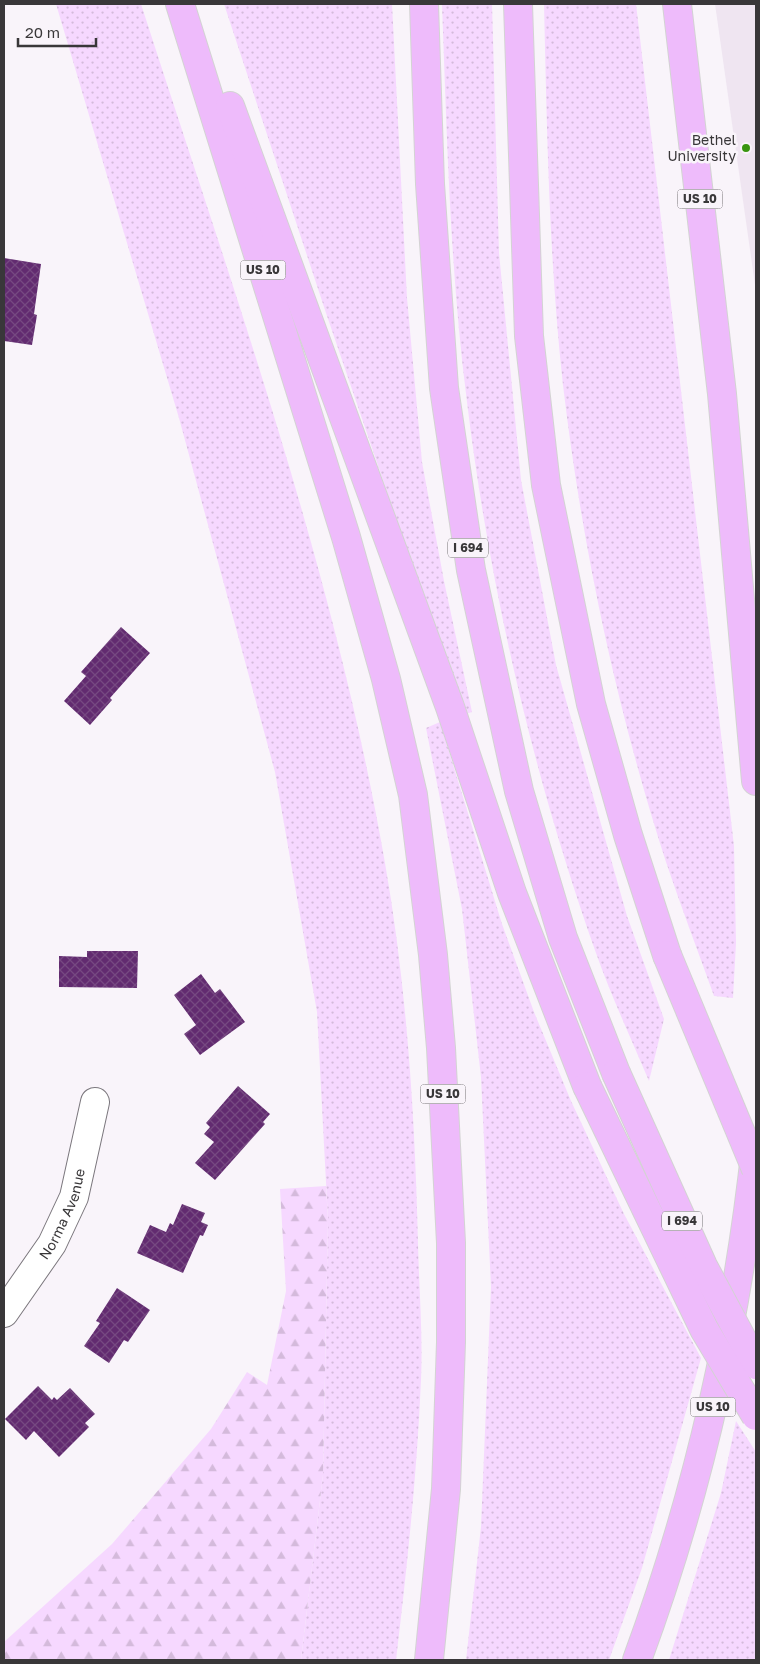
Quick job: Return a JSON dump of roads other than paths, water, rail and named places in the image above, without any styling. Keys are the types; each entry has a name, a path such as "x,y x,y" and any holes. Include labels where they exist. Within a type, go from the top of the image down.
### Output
{"highway":[{"name":"US 10","path":"180,4 346,537 386,679 413,795 433,955 440,1038 451,1244 451,1342 446,1490 429,1660"},
{"path":"193,4 450,707 493,842 587,1086 704,1330 756,1416"},
{"name":"I 694","path":"424,4 430,184 444,388 471,570 519,791 563,938 616,1073 702,1266 756,1365"},
{"path":"518,4 529,336 546,485 590,704 628,835 667,955 756,1169"},
{"name":"US 10","path":"677,4 722,394 756,781"},
{"path":"722,394 756,559"},
{"name":"US 10","path":"637,1660 687,1508 716,1396 750,1205 756,1146"}],"street":[{"name":"Norma Avenue","path":"4,1313 52,1244 74,1197 95,1102"}],"place":[{"name":"Bethel University","path":"746,148"}]}
